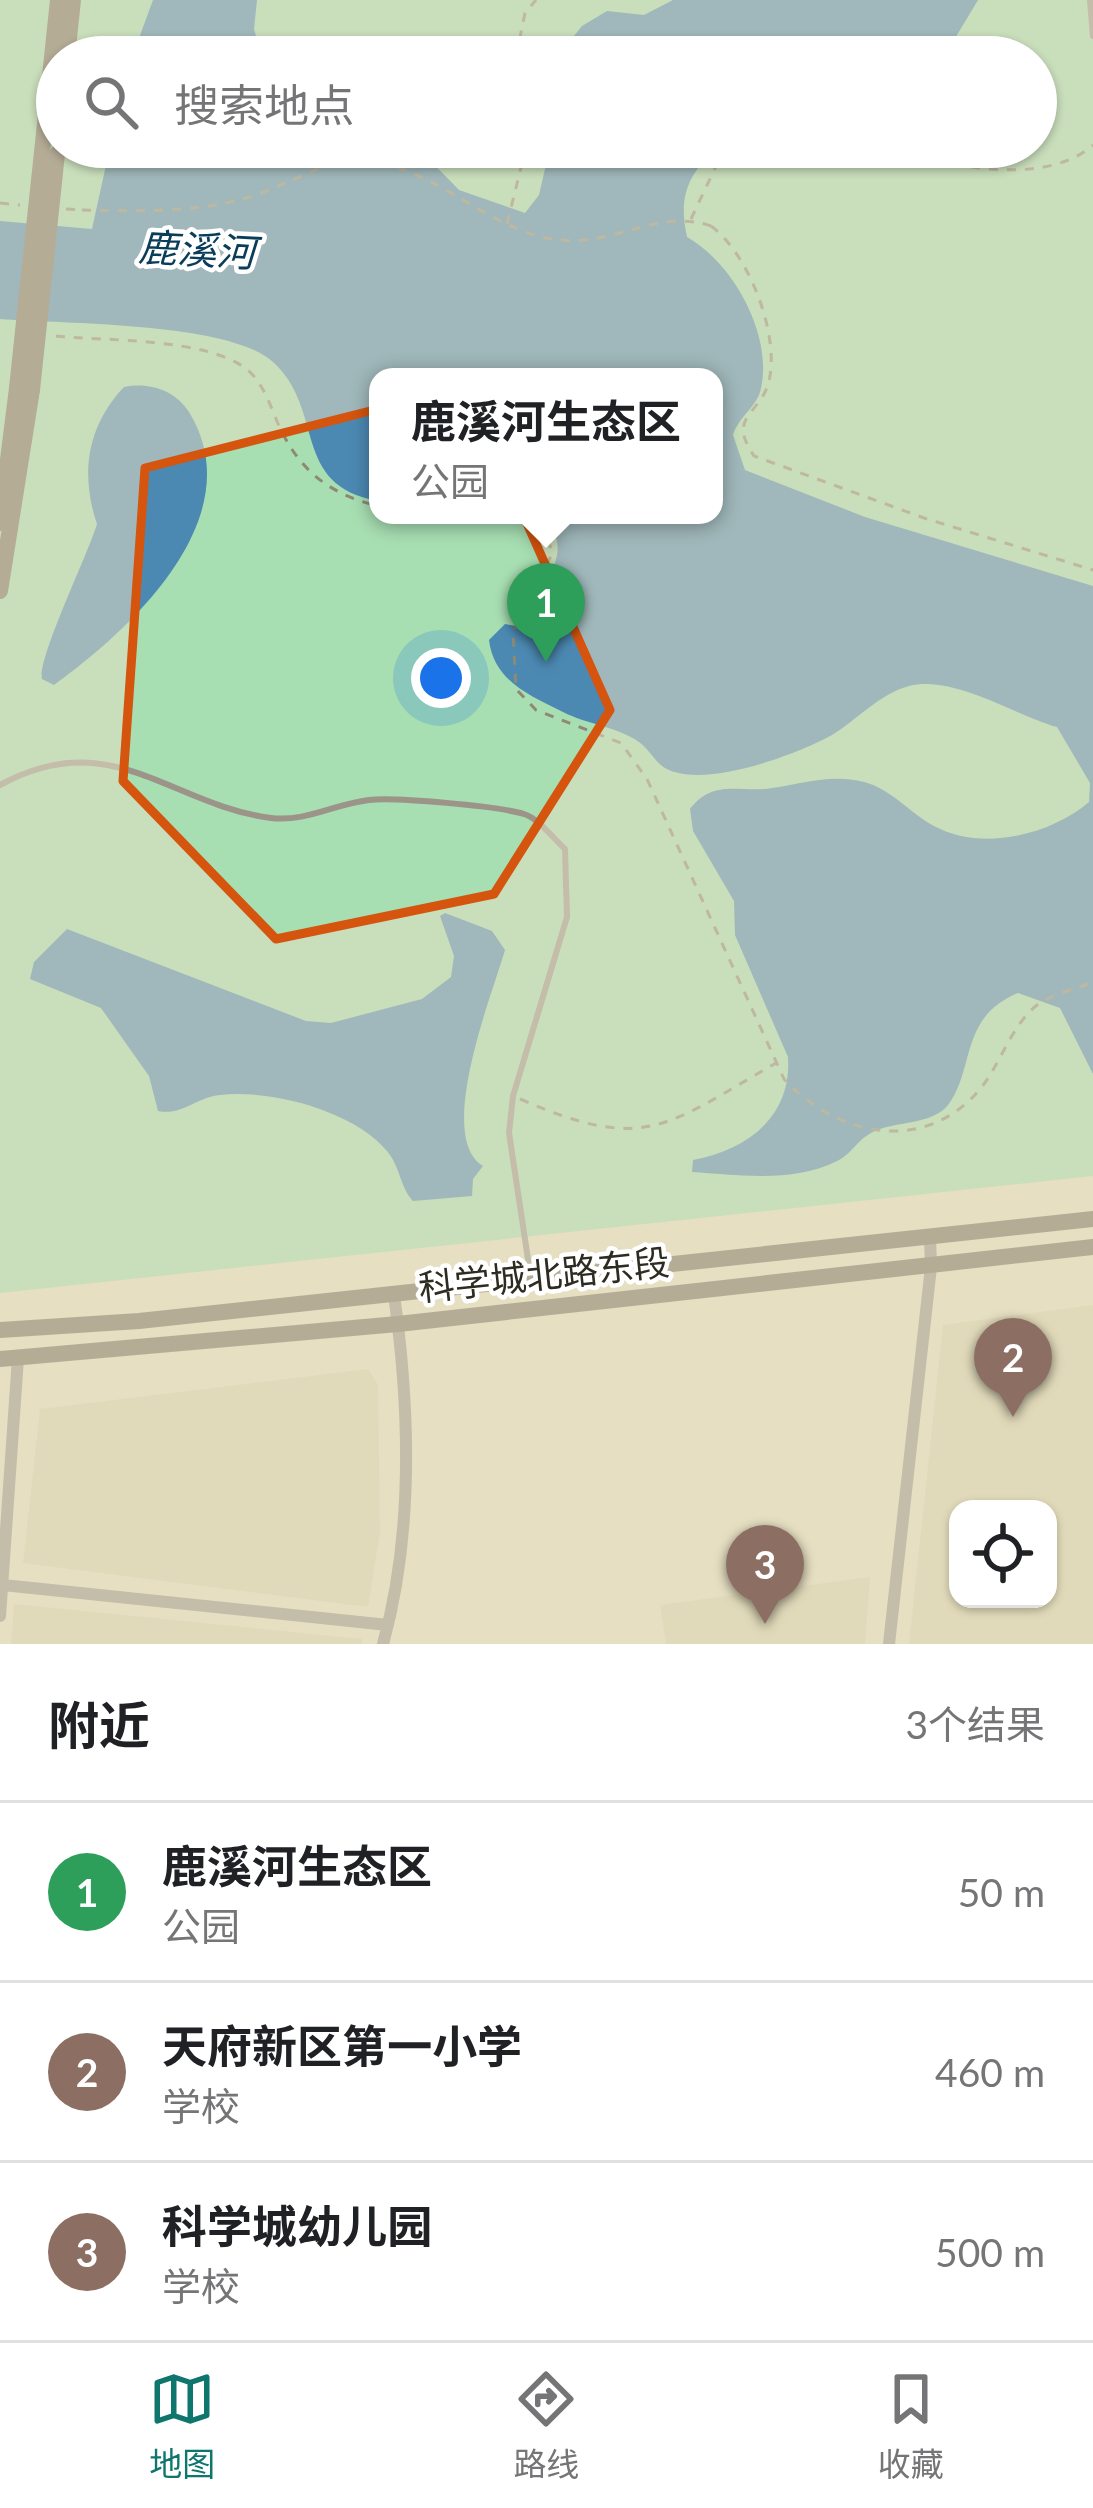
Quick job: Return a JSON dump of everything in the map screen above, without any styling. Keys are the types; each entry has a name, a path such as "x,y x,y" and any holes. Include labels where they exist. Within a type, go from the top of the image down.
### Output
{"main road":[{"path":"57,36 58,0"},
{"path":"69,36 73,0"},
{"path":"0,591 50,168"},
{"path":"0,524 24,389"},
{"name":"科学城北路东段","path":"0,1330 394,1295 1093,1219"},
{"name":"科学城北路东段","path":"9,1358 398,1324 1093,1247"}],"street":[{"path":"889,1644 932,1267 930,1237"},
{"path":"382,1644 406,1472 394,1295"},
{"path":"0,1616 9,1358"},
{"path":"3,1585 388,1625"}],"lane":[{"path":"1090,0 1093,36"},
{"path":"0,785 52,767 123,765 229,807 275,818 312,817 369,800 528,814 565,850 567,917 513,1096 513,1180 531,1280"}],"path":[{"path":"520,36 525,13 536,0"},
{"path":"1057,163 1093,145"},
{"path":"82,210 211,206 248,198 325,168"},
{"path":"390,168 458,194 538,237 612,238 664,220 691,219 711,226 736,251 772,346 768,386 744,417 743,440 754,456 924,518 1093,570"},
{"path":"507,224 520,168"},
{"path":"691,219 717,168"},
{"path":"47,335 213,352 246,368 264,389 292,456 333,490 369,503"},
{"path":"515,524 538,526 552,554 519,612 511,662 516,689 536,710 621,743 647,779 776,1063 811,1108 848,1127 884,1132 925,1124 979,1090 1040,1004 1093,982"},
{"path":"513,1096 573,1122 614,1132 673,1122 776,1063"}],"highlighted area":[{"path":"382,408 525,519 610,710 494,894 276,939 123,781 145,468"}],"shaded area":[{"path":"1093,1305 1093,1644 909,1644 943,1325"},
{"path":"368,1369 378,1385 380,1532 368,1607 23,1563 40,1409"},
{"path":"870,1577 865,1644 666,1644 660,1605"},
{"path":"14,1604 362,1639 362,1644 11,1644"}],"green space":[{"path":"0,0 1093,0 1093,1176 0,1293"}],"water":[{"path":"153,0 257,0 256,36 140,36"},
{"path":"673,0 978,0 956,36 574,36 607,11 644,15"},
{"name":"鹿溪河","path":"105,168 438,168 459,190 525,213 539,195 545,168 698,168 685,198 687,237 704,248 733,282 761,345 759,394 733,435 745,470 865,517 1093,586 1093,1074 1060,1008 1018,993 986,1016 956,1091 942,1111 872,1132 848,1154 820,1168 766,1176 692,1172 693,1160 748,1139 774,1113 787,1078 788,1057 735,935 734,901 693,831 690,809 707,794 724,789 851,780 883,790 925,821 953,834 994,839 1015,836 1055,823 1089,802 1090,783 1057,727 964,691 927,684 898,690 832,735 774,760 702,775 665,768 631,737 526,693 498,666 489,640 505,624 530,629 555,620 557,596 548,579 558,547 549,524 723,524 723,368 369,368 369,498 332,479 320,463 289,381 273,362 252,349 184,332 0,319 0,221 92,229"},
{"path":"124,387 161,389 183,404 205,451 206,491 195,529 148,601 54,685 42,679 43,668 97,524 89,487 90,451 102,418"},
{"path":"445,913 492,931 505,950 465,1097 464,1126 470,1150 483,1166 473,1179 472,1196 413,1201 391,1157 372,1137 310,1106 240,1094 212,1096 175,1111 158,1111 149,1076 101,1008 30,979 34,962 67,929 306,1021 331,1023 422,999 451,977 454,956 440,916"}],"place":[{"name":"鹿溪河生态区","path":"546,662"},
{"name":"天府新区第一小学","path":"1013,1417"},
{"name":"科学城幼儿园","path":"765,1624"}]}
